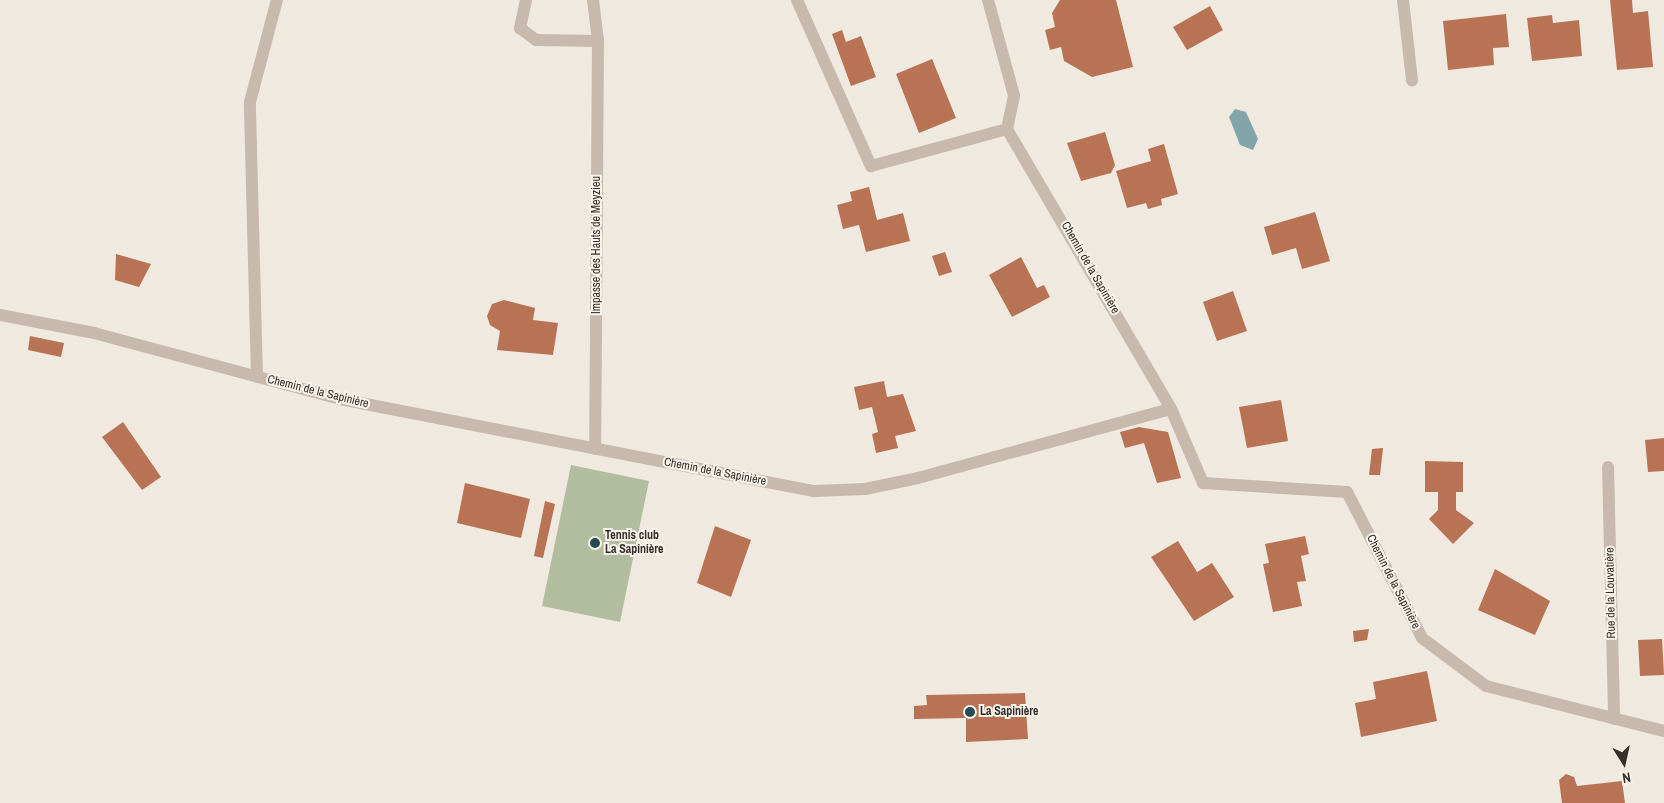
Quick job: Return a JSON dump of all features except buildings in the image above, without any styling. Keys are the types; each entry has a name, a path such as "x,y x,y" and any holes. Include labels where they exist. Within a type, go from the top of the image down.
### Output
{"street":[{"name":"Chemin de la Sapinière","path":"258,377 250,102 277,0"},
{"path":"526,0 520,28 536,40 598,41"},
{"name":"Impasse des Hauts de Meyzieu","path":"593,0 598,41 596,449"},
{"path":"797,0 870,166 1007,129 1014,96 988,0"},
{"path":"1403,0 1412,80"},
{"name":"Chemin de la Sapinière","path":"1007,129 1170,409 1203,483 1347,492 1422,638 1486,686 1664,731"},
{"name":"Chemin de la Sapinière","path":"0,315 94,333 340,399 814,491 865,489 1170,409"},
{"name":"Rue de la Louvatière","path":"1608,467 1614,719"}],"green space":[{"name":"Tennis club La Sapinière","path":"571,465 649,481 620,622 542,606"}],"water":[{"path":"1235,109 1246,112 1258,139 1253,150 1240,145 1229,117"}],"place":[{"name":"Tennis club La Sapinière","path":"595,543"},
{"name":"La Sapinière","path":"970,712"}]}
